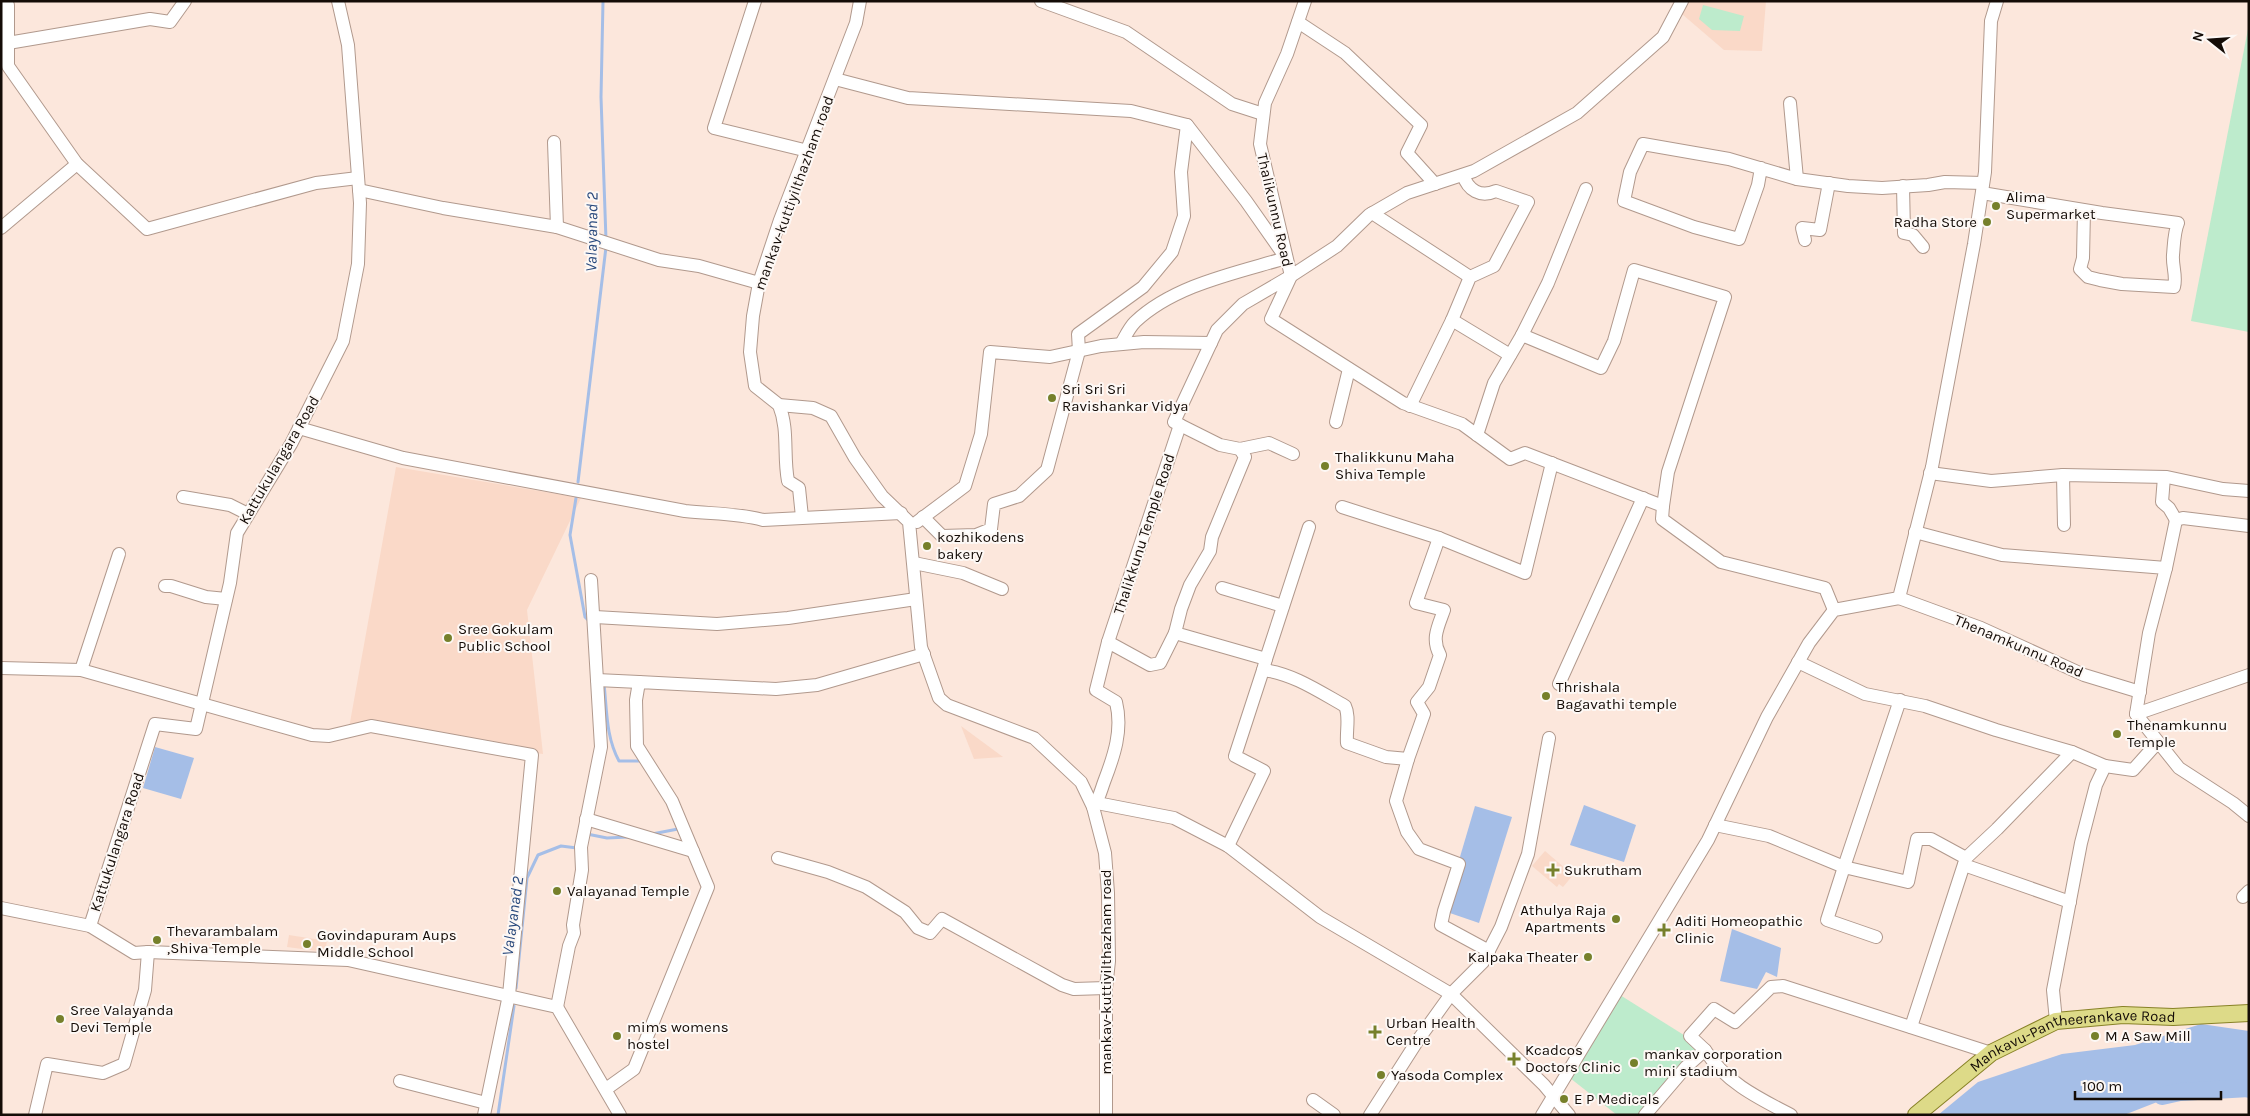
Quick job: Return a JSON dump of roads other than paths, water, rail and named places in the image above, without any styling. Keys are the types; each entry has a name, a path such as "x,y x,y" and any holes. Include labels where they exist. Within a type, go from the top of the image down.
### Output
{"main road":[{"name":"Mankavu-Pantheerankave Road","path":"1916,1115 1991,1053 2056,1021 2122,1015 2173,1017 2249,1013"}],"street":[{"path":"5,1 8,5 8,66 77,164 147,229 316,183 359,184 443,208 557,226 659,260 699,266 759,283"},
{"path":"8,43 150,19 170,22 185,1"},
{"name":"Kattukulangara Road","path":"90,926 155,724 196,729 226,599 237,533 299,428 343,341 358,264 359,184 348,45 338,1"},
{"path":"755,1 714,128 808,151"},
{"path":"1041,1 1126,32 1232,104 1263,114"},
{"name":"Thalikunnu Road","path":"1291,276 1260,144 1265,103 1287,54 1305,1"},
{"path":"802,518 799,488 788,481 785,419 779,406 813,408 831,416 855,458 882,496 902,513 911,526 965,486 981,434 990,352 1050,357 1121,344 1211,343 1217,330 1243,304 1337,246 1372,213 1407,193 1474,171 1577,113 1663,37 1682,1"},
{"path":"1542,1115 1640,954 1715,824 1767,717 1808,643 1834,610 1898,598 1930,473 1974,244 1982,188 1991,21 1997,1"},
{"name":"mankav-kuttiyilthazham road","path":"779,406 755,386 750,352 752,316 759,283 856,23 859,2"},
{"path":"1298,22 1345,53 1421,125 1407,153 1434,184"},
{"path":"835,80 908,98 1131,111 1186,124 1246,201 1286,258 1200,285 1167,299 1135,322 1121,344"},
{"path":"1790,103 1797,179"},
{"path":"923,517 942,536 976,535 991,529 994,504 1019,496 1047,470 1079,351 1078,334 1143,287 1172,252 1184,216 1181,172 1186,124"},
{"path":"554,142 557,226"},
{"path":"1761,168 1756,191 1739,239 1694,227 1624,201 1630,172 1643,144 1729,159 1761,168 1797,179 1882,188 1945,182 2084,210 2178,223 2174,233 2176,245 2173,256 2176,280 2174,287 2122,284 2088,277 2080,269 2083,258 2084,210"},
{"path":"1,228 77,164"},
{"path":"1410,406 1452,320 1470,277 1494,266 1528,202 1496,191 1486,195 1477,192 1466,185 1463,175"},
{"path":"1805,240 1802,228 1820,230 1830,183"},
{"path":"1903,186 1904,233 1913,235 1923,247"},
{"path":"1477,435 1494,383 1522,335 1548,283 1586,189"},
{"path":"1372,213 1470,277"},
{"path":"1522,335 1601,368 1614,341 1634,270 1725,298 1668,472 1662,519 1721,562 1825,588 1834,610"},
{"path":"1291,276 1271,319 1349,369 1410,406 1462,424 1510,459 1525,453 1663,506"},
{"path":"1452,320 1510,355"},
{"name":"Thalikkunu Temple Road","path":"1108,642 1180,425 1174,422 1211,343"},
{"path":"1336,422 1349,369"},
{"path":"1180,425 1220,445 1240,449 1269,443 1293,454"},
{"path":"299,428 403,458 685,511 723,515 741,514 763,520 902,513"},
{"path":"1240,449 1245,456 1212,537 1210,551 1190,585 1175,633 1160,663 1150,664 1108,642 1096,690 1116,702 1119,717 1115,753 1095,805 1174,818 1228,846 1320,917 1451,994 1544,1085 1569,1115"},
{"path":"1342,507 1440,538 1525,572 1552,463"},
{"path":"1930,473 1991,480 2063,475 2164,477 2223,489 2249,491"},
{"path":"2063,475 2064,525"},
{"path":"2164,477 2162,502 2170,508 2176,520 2149,633 2136,714 2180,768 2233,803 2249,816"},
{"path":"182,497 230,505 248,514"},
{"path":"1559,684 1643,498"},
{"path":"2176,520 2183,518 2249,526"},
{"name":"mankav-kuttiyilthazham road","path":"911,526 916,599 924,654 940,698 947,705 1034,738 1081,782 1095,805 1105,853 1109,961 1106,988 1106,1115"},
{"path":"1228,846 1264,770 1235,756 1309,528"},
{"path":"1915,532 2002,555 2166,568"},
{"path":"1440,538 1416,603 1444,610 1436,631 1434,645 1440,655 1429,687 1417,702 1424,714 1396,801 1407,832 1419,850 1459,864 1441,925 1489,951"},
{"path":"81,670 119,554"},
{"path":"914,563 963,573 1002,589"},
{"path":"591,580 595,617 601,746 581,847 582,870 572,925 574,933 569,946 557,1007 620,1115"},
{"path":"165,586 171,586 206,597 226,599"},
{"path":"1222,588 1283,606"},
{"name":"Thenamkunnu Road","path":"1898,598 1981,628 2084,675 2140,692"},
{"path":"595,617 717,624 788,618 916,599"},
{"path":"1175,633 1264,665 1273,671 1307,685 1345,706 1348,712 1347,743 1386,757 1408,759"},
{"path":"597,680 776,689 817,685 924,654"},
{"path":"1798,662 1865,694 1925,706 1996,730 2072,752 2104,766 2133,770 2158,742"},
{"path":"1,668 81,670 312,735 329,736 371,726 532,755 509,996 485,1109 400,1081"},
{"path":"2136,714 2249,674"},
{"path":"606,1089 634,1069 708,887 672,801 637,746 636,700 639,682"},
{"path":"1876,937 1826,920 1900,700"},
{"path":"1370,1115 1418,1040 1451,994 1483,962 1501,927 1528,854 1549,738"},
{"path":"1911,1027 1965,861 2072,752"},
{"path":"2056,1021 2053,990 2081,843 2096,785 2104,766"},
{"path":"586,819 693,851"},
{"path":"1715,824 1769,836 1844,867 1908,882 1917,839 1931,838 1965,861 2070,902"},
{"path":"778,858 828,872 866,887 905,912 918,928 930,933 942,919 1062,985 1074,989 1106,988"},
{"path":"1,908 90,926 134,953 348,960 557,1007"},
{"path":"35,1115 47,1064 103,1073 124,1064 145,990 148,952"},
{"path":"1791,1115 1757,1098 1731,1080 1716,1067 1705,1050 1690,1036 1714,1009 1735,1022 1771,987 1783,986 1991,1053"},
{"path":"1645,1115 1686,1067 1705,1050"},
{"path":"1313,1100 1334,1115"}],"water":[{"path":"155,747 194,758 181,799 143,788"},
{"path":"1584,805 1636,825 1624,862 1570,845"},
{"path":"1475,806 1512,817 1479,923 1444,911"},
{"path":"1732,929 1781,948 1777,977 1766,972 1757,989 1720,981"},
{"path":"2201,1024 2249,1031 2249,1098 2229,1093 2208,1092 2198,1086 2124,1115 1938,1115 1978,1082 2062,1054 2135,1045"}],"waterway":[{"name":"Valayanad 2","path":"603,1 601,97 606,240"},
{"name":"Valayanad 2","path":"578,482 606,247"},
{"name":"Valayanad 2","path":"576,498 570,535 585,617 589,621"},
{"name":"Valayanad 2","path":"604,684 609,733 619,761 643,761"},
{"name":"Valayanad 2","path":"652,834 678,829"},
{"name":"Valayanad 2","path":"587,834 607,838 628,837"},
{"name":"Valayanad 2","path":"516,988 527,878 538,855 561,846 577,848"},
{"path":"498,1115 514,1006"},
{"path":"2162,1096 2180,1092 2249,1088"}],"place":[{"name":"Alima Supermarket","path":"1996,206"},
{"name":"Radha Store","path":"1987,222"},
{"name":"Sri Sri Sri Ravishankar Vidya","path":"1052,398"},
{"name":"Thalikkunu Maha Shiva Temple","path":"1325,466"},
{"name":"kozhikodens bakery","path":"927,546"},
{"name":"Sree Gokulam Public School","path":"448,638"},
{"name":"Thrishala Bagavathi temple","path":"1546,696"},
{"name":"Thenamkunnu Temple","path":"2117,734"},
{"name":"Sukrutham","path":"1553,870"},
{"name":"Valayanad Temple","path":"557,891"},
{"name":"Athulya Raja Apartments","path":"1616,919"},
{"name":"Aditi Homeopathic Clinic","path":"1664,930"},
{"name":"Thevarambalam ,Shiva Temple","path":"157,940"},
{"name":"Govindapuram Aups Middle School","path":"307,944"},
{"name":"Kalpaka Theater","path":"1588,957"},
{"name":"Sree Valayanda Devi Temple","path":"60,1019"},
{"name":"Urban Health Centre","path":"1375,1032"},
{"name":"mims womens hostel","path":"617,1036"},
{"name":"M A Saw Mill","path":"2095,1036"},
{"name":"Kcadcos Doctors Clinic","path":"1514,1059"},
{"name":"mankav corporation mini stadium","path":"1634,1063"},
{"name":"Yasoda Complex","path":"1381,1075"},
{"name":"E P Medicals","path":"1564,1099"}]}
